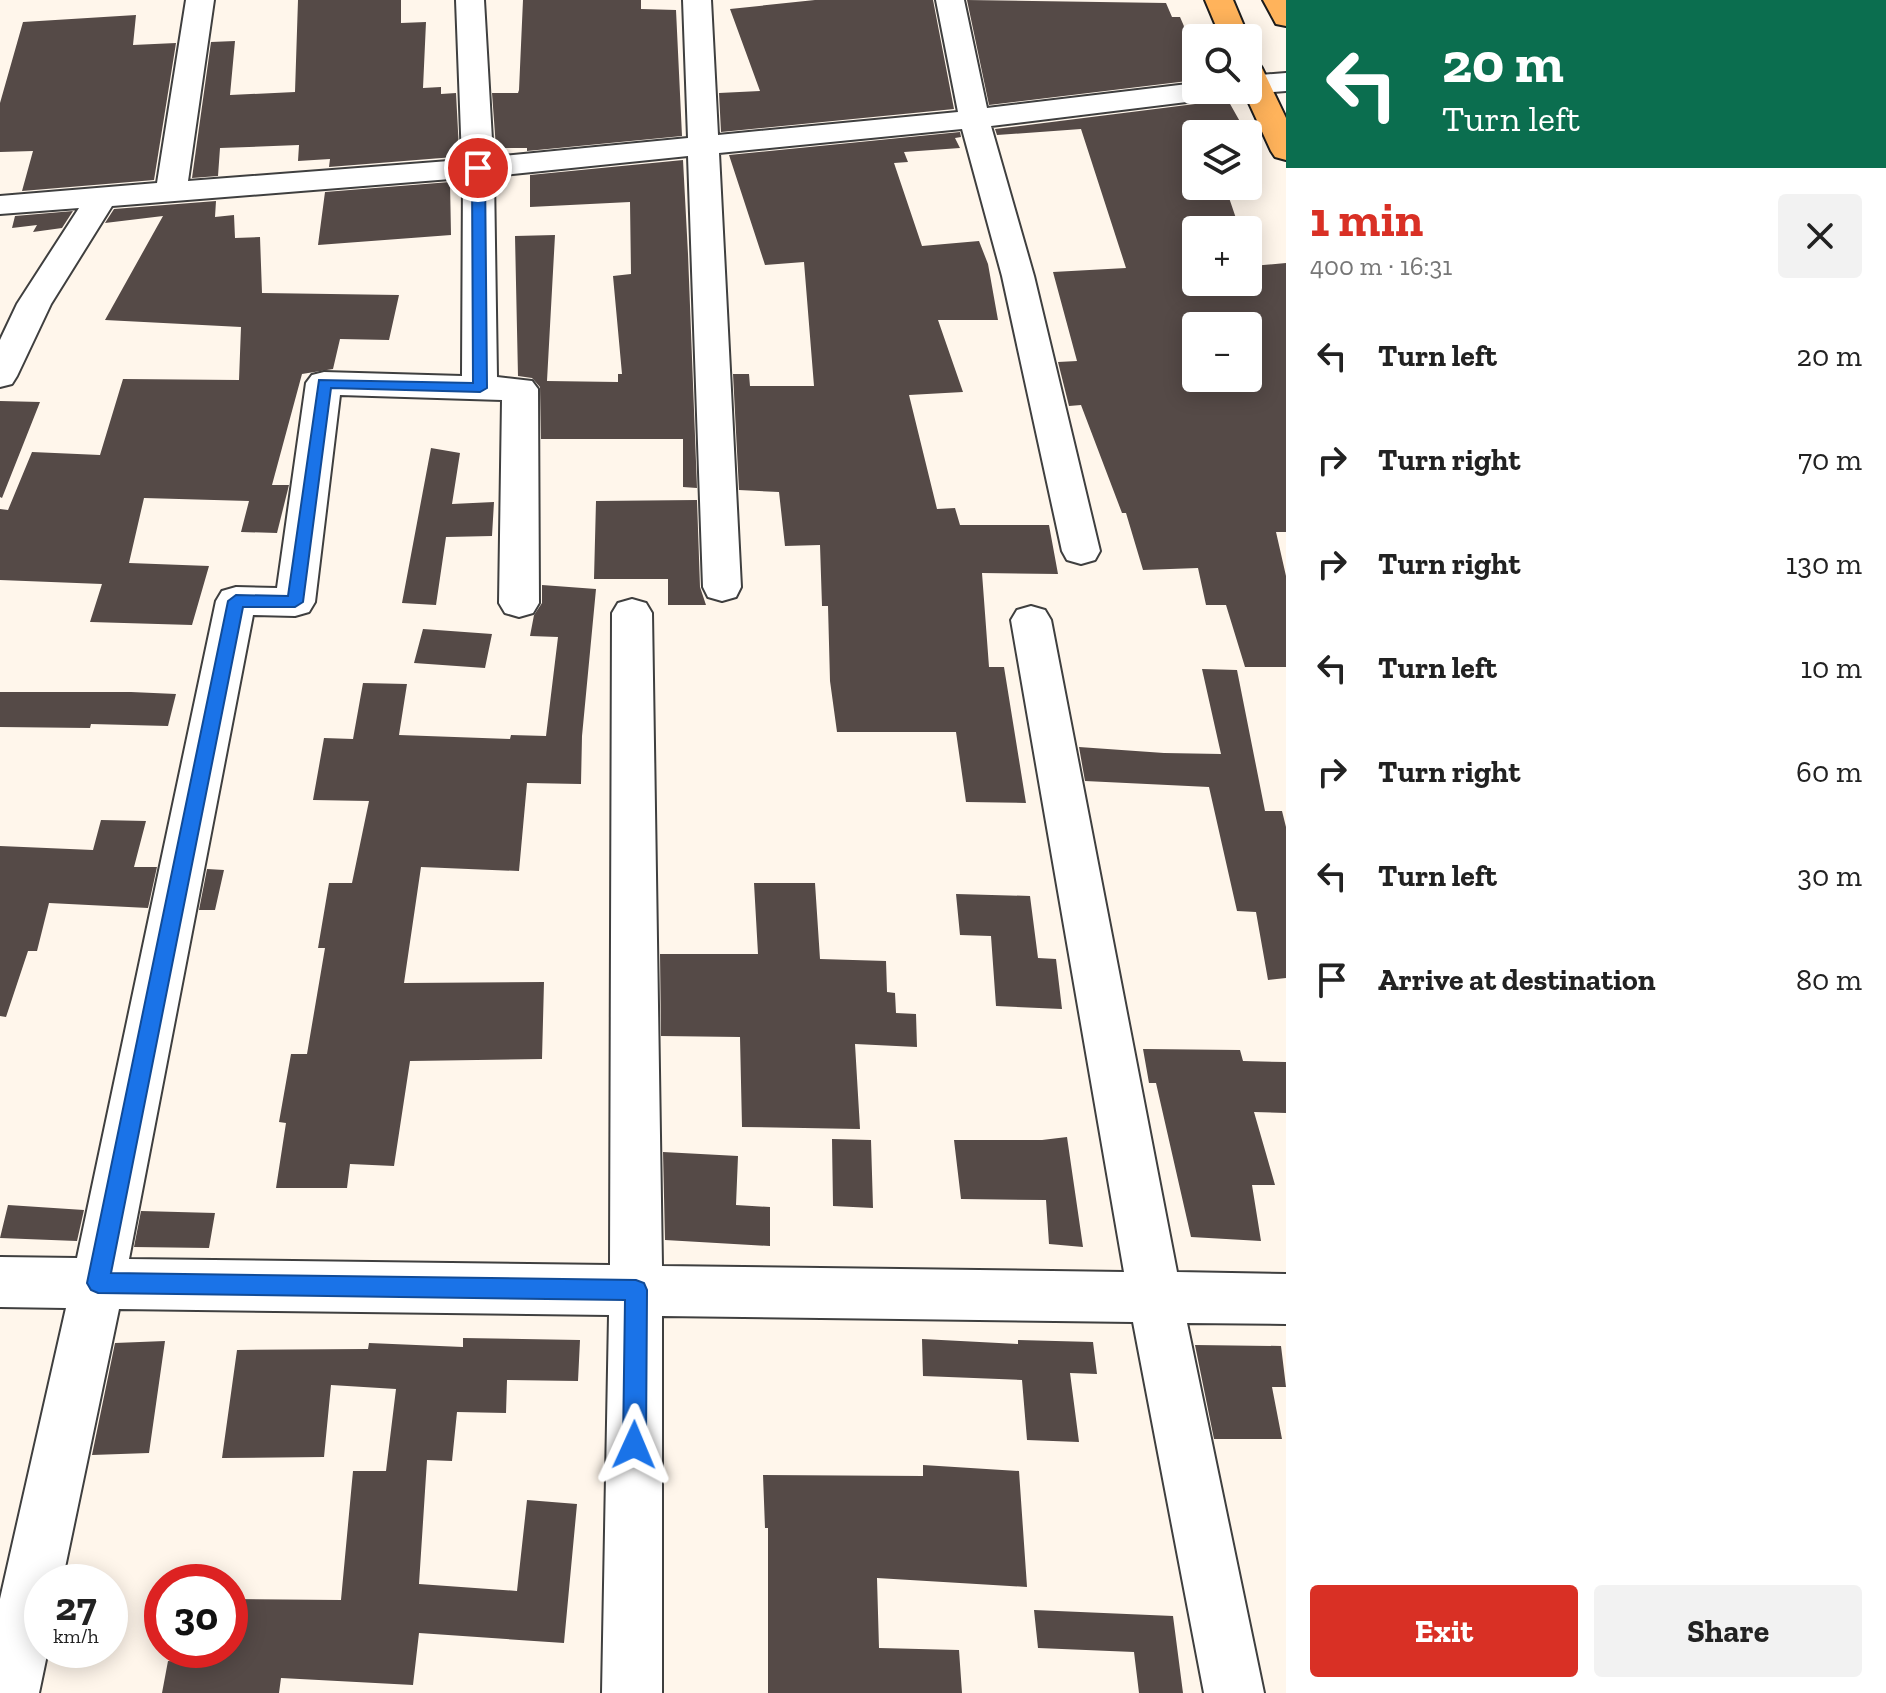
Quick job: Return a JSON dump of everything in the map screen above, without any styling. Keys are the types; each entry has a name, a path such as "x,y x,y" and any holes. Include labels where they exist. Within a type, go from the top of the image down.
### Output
{"main road":[{"path":"1219,0 1229,24"},
{"path":"1277,0 1286,18"},
{"path":"1262,103 1286,151"}],"street":[{"path":"171,194 200,0"},
{"path":"470,0 478,168 480,388"},
{"path":"697,0 722,587"},
{"path":"950,0 974,119 1018,276 1081,551"},
{"path":"1262,80 1286,82"},
{"path":"0,205 478,168 974,119 1182,94"},
{"path":"0,376 34,304 102,197"},
{"path":"9,1693 98,1283 236,601 295,602 324,383 520,389 519,603"},
{"path":"632,613 636,1290 632,1693"},
{"path":"1031,620 1155,1297 1234,1693"},
{"path":"0,1282 1286,1299"}],"building":[{"path":"298,0 401,0 401,23 426,22 423,88 441,87 441,94 456,93 459,150 454,150 454,157 329,167 330,159 298,161 299,145 220,148 218,176 192,178 211,42 235,41 230,95 295,92"},
{"path":"523,0 641,0 641,9 676,10 682,136 527,151 527,148 496,148 492,93 518,93 519,90"},
{"path":"815,0 933,0 954,109 721,132 719,93 760,91 730,9"},
{"path":"967,0 1166,3 1172,17 1180,17 1183,24 1182,82 989,105"},
{"path":"136,15 133,45 176,43 154,180 22,191 33,151 0,152 0,103 23,22"},
{"path":"1195,104 1230,104 1239,120 1182,120 1182,200 1230,200 1235,216 1182,216 1182,296 1262,296 1262,265 1286,263 1286,532 1276,532 1286,576 1286,667 1245,667 1226,605 1206,605 1198,568 1143,570 1126,513 1122,513 1081,405 1069,406 1058,362 1077,361 1053,272 1126,268 1081,129 997,135 995,129"},
{"path":"960,132 961,137 955,138 960,148 904,152 908,162 894,163 922,246 979,241 988,264 998,320 938,320 963,392 909,395 937,509 955,508 960,525 1049,525 1058,574 982,573 989,667 1004,667 1026,803 966,802 956,732 837,732 830,681 828,606 822,606 820,545 785,546 779,492 739,490 733,374 749,374 750,386 814,386 804,262 765,265 729,155"},
{"path":"683,160 697,488 683,487 683,439 541,439 540,387 532,378 518,376 515,236 555,235 547,381 618,382 618,374 622,374 613,276 631,274 630,202 530,207 530,175"},
{"path":"450,182 451,235 318,245 325,192"},
{"path":"216,201 215,217 234,215 235,238 260,237 262,293 399,295 389,340 340,339 333,369 302,374 272,485 289,485 277,533 241,532 249,501 144,498 129,563 209,566 192,625 90,622 102,584 0,580 0,509 8,510 32,452 100,455 123,379 239,380 241,327 105,320 163,216 105,223 114,209"},
{"path":"73,211 62,228 33,232 37,225 12,228 15,216"},
{"path":"0,401 40,402 2,498 0,497"},
{"path":"431,448 460,453 452,504 494,502 492,536 446,537 436,605 402,603"},
{"path":"697,500 700,587 706,605 668,605 668,579 594,579 596,501"},
{"path":"542,585 596,589 582,736 581,784 527,783 519,871 421,867 404,983 544,982 542,1059 410,1061 394,1166 350,1164 347,1188 276,1188 286,1123 279,1122 291,1054 307,1054 325,948 318,948 329,883 352,883 369,801 313,800 324,738 353,739 363,683 407,684 399,735 510,739 511,735 546,736 558,637 530,636 534,615 542,603"},
{"path":"423,629 492,634 485,668 414,663"},
{"path":"1202,669 1237,670 1265,811 1282,811 1286,827 1286,978 1268,980 1256,912 1237,911 1209,787 1085,781 1079,747 1221,754"},
{"path":"0,692 176,694 168,726 91,724 90,728 0,727"},
{"path":"101,820 146,821 134,867 157,867 148,908 49,903 37,951 28,951 6,1017 0,1016 0,846 93,850"},
{"path":"207,869 224,870 215,910 199,910"},
{"path":"754,883 815,883 820,959 886,961 887,992 895,993 896,1013 916,1014 917,1047 855,1044 860,1129 742,1127 740,1037 661,1036 660,954 758,954"},
{"path":"956,894 1030,896 1038,958 1056,959 1062,1009 996,1006 991,936 960,935"},
{"path":"1143,1049 1240,1050 1243,1061 1286,1062 1286,1113 1254,1112 1275,1185 1252,1185 1261,1241 1191,1237 1156,1083 1149,1083"},
{"path":"1067,1137 1083,1247 1049,1244 1046,1200 961,1199 954,1140"},
{"path":"832,1139 871,1140 873,1208 833,1206"},
{"path":"663,1152 738,1156 736,1205 770,1207 770,1246 665,1240"},
{"path":"8,1205 84,1210 77,1241 0,1238"},
{"path":"141,1211 215,1213 209,1248 134,1247"},
{"path":"463,1338 580,1340 578,1381 507,1380 506,1413 457,1412 452,1461 427,1460 419,1584 517,1591 527,1500 577,1504 564,1643 419,1633 413,1685 281,1678 279,1693 162,1693 167,1668 248,1668 248,1599 341,1600 353,1471 386,1471 396,1389 331,1385 324,1457 222,1458 237,1350 368,1349 369,1343 463,1347"},
{"path":"922,1339 1018,1344 1018,1340 1093,1342 1097,1374 1070,1373 1079,1442 1027,1440 1022,1380 923,1376"},
{"path":"165,1341 149,1453 92,1455 115,1343"},
{"path":"1195,1345 1281,1346 1286,1387 1272,1387 1282,1439 1214,1439"},
{"path":"923,1465 1019,1471 1027,1587 877,1578 879,1648 959,1650 962,1693 768,1693 768,1528 765,1528 763,1475 923,1476"},
{"path":"1034,1610 1173,1616 1183,1693 1139,1693 1134,1652 1038,1648"}],"route":[{"path":"478,168 480,388 324,383 295,602 236,601 98,1283 636,1290 634,1445"}]}
